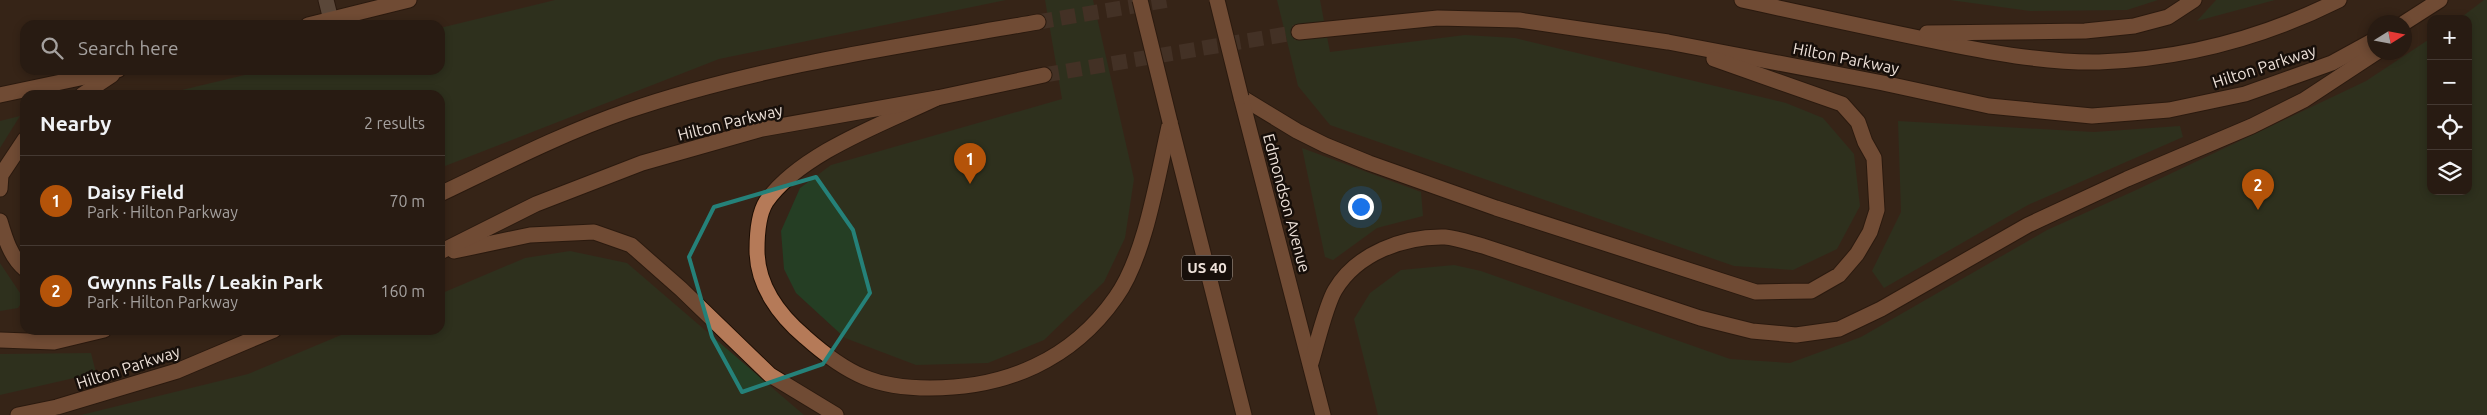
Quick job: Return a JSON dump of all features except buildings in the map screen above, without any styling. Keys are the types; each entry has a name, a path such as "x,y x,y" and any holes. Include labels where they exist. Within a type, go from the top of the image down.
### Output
{"main road":[{"path":"331,20 409,0"},
{"name":"US 40","path":"1140,0 1244,415"},
{"name":"Edmondson Avenue","path":"1217,0 1323,415"},
{"name":"Hilton Parkway","path":"1742,0 2003,55 2098,62 2160,57 2234,42 2310,14 2339,0"},
{"path":"1895,33 2085,31 2134,26 2168,17 2194,0"},
{"path":"2412,20 2440,0"},
{"name":"Hilton Parkway","path":"1299,32 1438,18 1519,20 1668,42 1883,83 1989,106 2092,116 2169,110 2245,94 2332,63 2367,44"},
{"path":"445,192 518,156 627,111 749,75 1038,22"},
{"path":"1241,97 1297,131 1369,163 1496,208 1721,282 1756,292 1811,291 1839,274 1857,254 1870,232 1878,210 1874,158 1865,142 1858,122 1842,104 1668,42"},
{"path":"1311,363 1334,290 1352,269 1374,252 1410,240 1446,237 1483,246 1700,318 1752,332 1796,336 1839,329 1881,309 2028,225 2127,178 2252,126 2304,100 2367,59"},
{"path":"24,90 95,75"},
{"path":"89,90 112,75"},
{"name":"Hilton Parkway","path":"445,250 536,204 642,163 762,129 937,98 1044,75"},
{"path":"0,95 20,91"},
{"path":"937,98 812,160 786,180 765,204 756,233 757,264 769,297 792,327 827,356 865,377 904,388 955,388 998,381 1050,360 1087,333 1117,296 1140,248 1170,122"},
{"path":"0,189 1,175 20,146"},
{"path":"0,221 7,242 20,265"},
{"path":"445,252 530,235 594,232 631,245 681,288 770,374 836,415"},
{"path":"0,340 54,342 83,335"},
{"name":"Hilton Parkway","path":"18,415 57,407 178,371 262,335"}],"street":[{"path":"326,0 331,20"}],"highlighted area":[{"path":"816,177 853,230 870,293 823,364 742,392 712,337 689,257 714,207"}],"green space":[{"path":"555,0 1006,0 719,59 445,166 445,90 182,90 244,75 445,75 445,27"},
{"path":"1045,0 1093,0 1134,179 1125,238 1104,282 1044,340 988,363 916,365 845,338 796,293 784,269 781,231 800,188 831,165 1062,99"},
{"path":"1277,0 1320,0 1330,52 1465,35 1515,38 1786,103 1823,118 1854,154 1860,206 1837,249 1793,270 1734,266 1330,125 1298,86"},
{"path":"1950,0 2158,0 2127,10 2030,11"},
{"path":"2216,0 2275,0 2197,21"},
{"path":"2484,0 2487,0 2487,415 1378,415 1354,319 1370,293 1401,270 1454,265 1481,271 1730,359 1790,363 1861,337 2047,230 2366,81 2398,60 2412,60 2412,51 2427,41 2427,195 2472,195 2472,15 2464,15"},
{"path":"20,116 0,148 0,121"},
{"path":"1898,121 2094,132 2180,126 2183,137 2028,205 1884,288 1872,271 1901,212"},
{"path":"1302,148 1421,192 1423,216 1377,228 1333,260 1325,257"},
{"path":"570,251 627,263 804,415 81,415 248,374 341,335 445,335 445,292 525,258"},
{"path":"0,263 20,293 20,305 18,308 0,311"},
{"path":"91,353 96,373 0,395 0,354"}],"tunnel":[{"path":"1038,22 1169,0"},
{"path":"1044,75 1299,32"}],"place":[{"name":"Daisy Field","path":"970,184"},
{"name":"Gwynns Falls / Leakin Park","path":"2258,210"}]}
